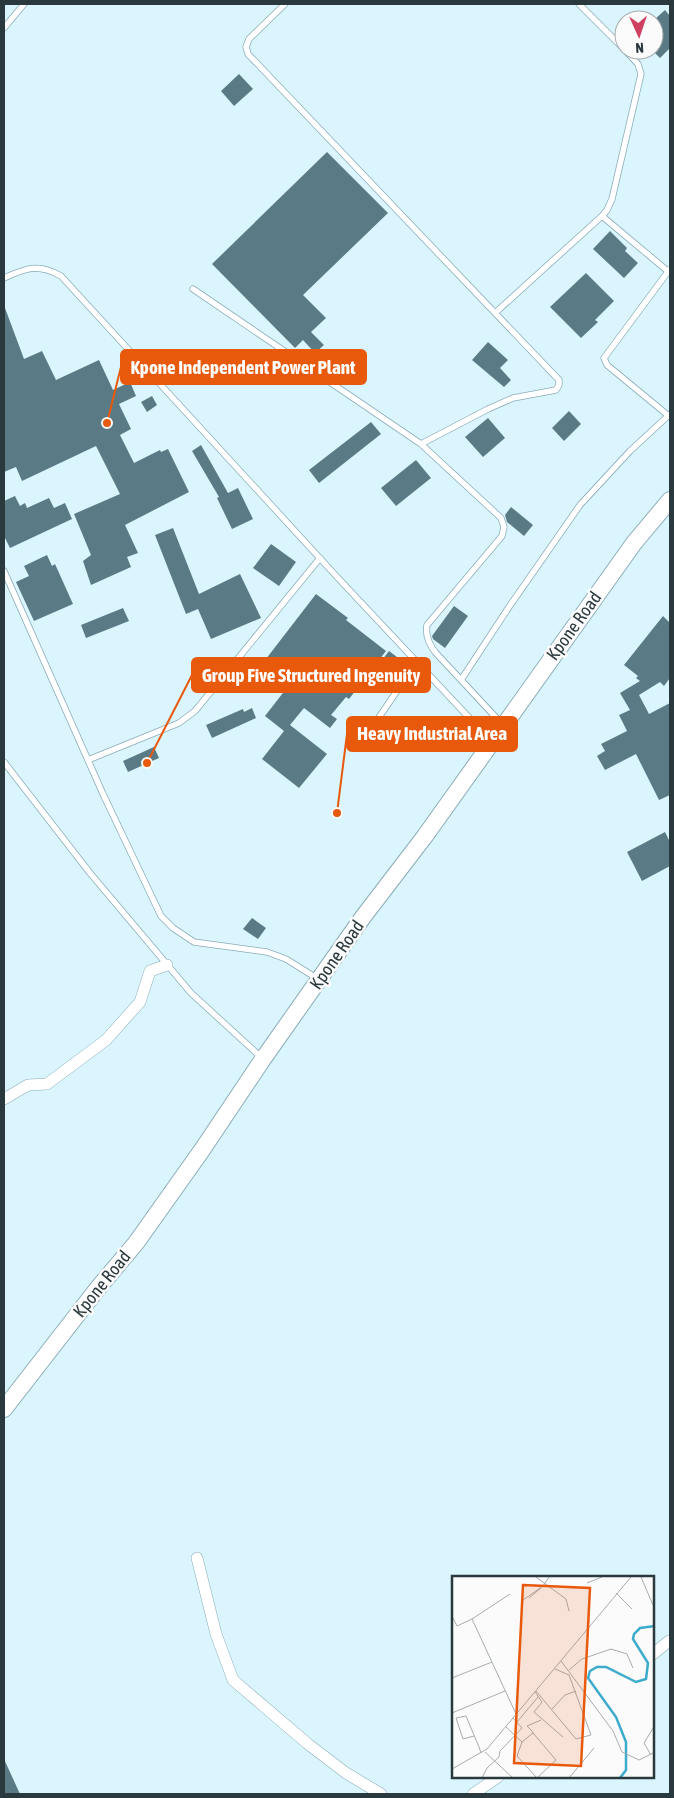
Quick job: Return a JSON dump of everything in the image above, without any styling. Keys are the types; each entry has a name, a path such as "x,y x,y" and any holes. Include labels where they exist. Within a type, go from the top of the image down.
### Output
{"main road":[{"name":"Kpone Road","path":"4,1409 136,1242 319,980 492,743 634,543 670,500"}],"street":[{"path":"4,1099 28,1085 47,1084 106,1040 140,1002 150,971 168,965"},
{"path":"197,1558 216,1634 233,1680 316,1750 346,1773 381,1794"},
{"path":"654,1653 668,1641"},
{"path":"473,1794 485,1782"}],"lane":[{"path":"4,28 24,4"},
{"path":"285,4 249,40 246,47 248,54 558,380 559,385 556,390 513,398 421,444"},
{"path":"579,4 614,40"},
{"path":"495,313 607,210 612,198 641,74 638,64 634,60"},
{"path":"461,680 580,505 624,457 670,416 607,365 604,358 670,271 602,216"},
{"path":"4,278 20,271 37,267 49,269 61,276 492,743"},
{"path":"193,289 421,444 501,518 504,527 502,536 427,626 426,632 431,647 503,726"},
{"path":"88,760 179,723 195,711 320,558"},
{"path":"4,571 88,760 161,916 173,928 194,942 267,952 286,959 319,980"},
{"path":"371,729 401,685 402,672 414,659"},
{"path":"4,762 90,873 191,993 263,1059"}],"shaded area":[{"path":"4,4 670,4 670,1794 4,1794"}],"building":[{"path":"664,11 670,16 670,48 664,54"},
{"path":"239,74 253,89 234,106 221,91"},
{"path":"327,152 388,213 303,295 326,318 311,332 324,345 315,353 303,340 295,348 212,264"},
{"path":"610,231 627,248 625,251 638,263 624,278 593,249"},
{"path":"586,273 614,301 595,320 598,322 581,338 550,307"},
{"path":"5,308 24,359 42,351 56,380 99,360 113,390 130,382 136,396 119,404 131,429 120,435 134,463 160,450 161,452 168,449 189,492 125,525 138,553 127,557 131,567 91,585 83,561 91,555 74,514 120,494 96,446 22,481 16,467 4,472"},
{"path":"488,342 508,360 500,368 511,380 504,387 472,360"},
{"path":"152,396 157,405 147,412 141,402"},
{"path":"569,411 581,424 564,441 552,428"},
{"path":"488,418 505,438 483,457 465,437"},
{"path":"371,422 381,434 319,483 309,470"},
{"path":"201,445 228,493 238,488 253,519 232,529 217,498 219,497 192,451"},
{"path":"416,460 431,478 396,506 381,488"},
{"path":"15,496 20,506 25,503 27,508 49,498 54,508 65,503 72,519 10,548 4,536 4,501"},
{"path":"511,507 533,525 524,536 507,522 505,515"},
{"path":"173,528 199,594 240,574 261,618 211,639 198,609 186,614 155,535"},
{"path":"271,544 296,562 279,586 253,568"},
{"path":"47,555 52,566 55,564 73,604 34,621 16,582 29,576 24,566"},
{"path":"316,594 348,618 346,620 386,651 349,699 346,697 331,715 337,719 330,728 304,708 290,725 327,754 299,788 262,759 284,731 265,716 286,689 259,668"},
{"path":"454,606 468,616 445,648 433,639 432,636"},
{"path":"123,608 129,621 86,638 81,625"},
{"path":"663,616 670,623 670,678 664,686 660,682 639,695 649,714 670,703 670,795 659,800 636,754 605,770 597,756 605,751 601,744 627,731 619,715 630,710 620,693 640,681 636,678 638,676 624,665"},
{"path":"389,651 401,660 394,670 382,660"},
{"path":"252,708 256,718 212,738 206,725 243,709 244,712"},
{"path":"154,747 159,758 128,772 123,761"},
{"path":"665,832 670,842 670,866 642,881 627,852"},
{"path":"252,918 266,928 258,939 243,929"},
{"path":"4,1759 20,1794 4,1794"}],"place":[{"name":"Kpone Independent Power Plant","path":"107,423"},
{"name":"Group Five Structured Ingenuity","path":"147,763"},
{"name":"Heavy Industrial Area","path":"337,813"}]}
